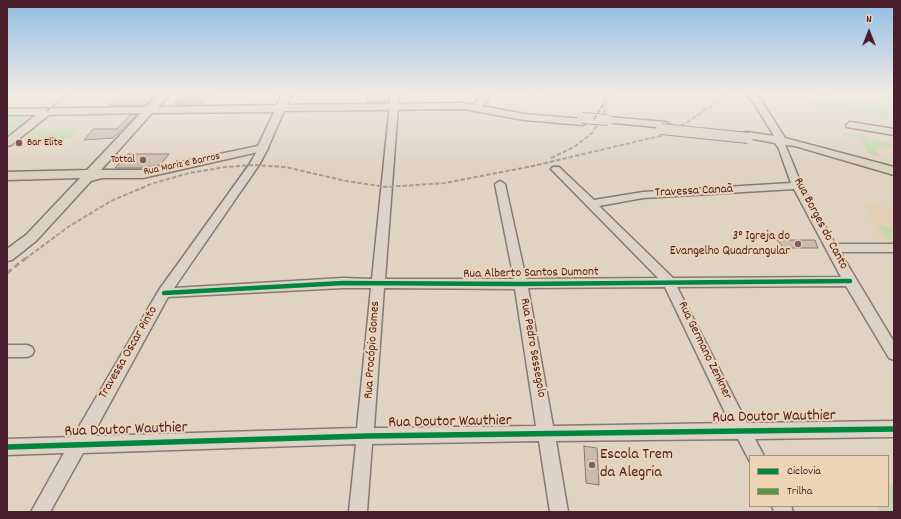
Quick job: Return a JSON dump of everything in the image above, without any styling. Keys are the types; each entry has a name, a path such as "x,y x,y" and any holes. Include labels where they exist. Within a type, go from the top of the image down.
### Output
{"main road":[{"path":"7,143 39,117"},
{"path":"7,256 31,238 54,214 61,215 70,211 95,174 147,117"},
{"path":"263,148 277,117"},
{"path":"553,117 748,136 781,142 894,171"},
{"name":"Rua Borges do Canto","path":"767,117 781,142"},
{"path":"781,142 894,176"},
{"name":"Rua Mariz e Barros","path":"7,176 143,174 263,148"}],"street":[{"name":"Rua Procópio Gomes","path":"358,512 366,436 393,117"},
{"path":"850,125 894,132"},
{"name":"Rua Borges do Canto","path":"781,142 797,186 850,281 894,354"},
{"name":"Travessa Oscar Pinto","path":"40,512 164,292 254,165 263,148"},
{"name":"Rua Germano Zenkner","path":"556,169 668,281 754,455"},
{"name":"Rua Pedro Sessegolo","path":"500,184 521,284 559,512"},
{"name":"Travessa Canaã","path":"591,204 643,195 797,186"},
{"path":"832,248 894,248"},
{"name":"Rua Alberto Santos Dumont","path":"164,292 342,284 378,285 668,281 850,281"},
{"path":"7,351 27,351"},
{"name":"Rua Doutor Wauthier","path":"7,447 366,436 894,429"}],"shaded area":[{"path":"865,202 894,211 894,243 882,243"}],"green space":[{"path":"7,117 38,117 7,141"},
{"path":"81,129 70,139 19,138 29,130"},
{"path":"845,133 862,135 873,140 889,142 893,145 888,149 876,147 879,156 874,156 867,151 861,139 842,135"},
{"path":"879,224 894,229 894,240 884,238"},
{"path":"889,485 894,486 894,512 879,512 876,507 889,507"}],"building":[{"path":"128,117 135,117 113,138 84,140 93,129 117,129"},
{"name":"Tottal","path":"128,154 169,154 160,165 143,168 115,168"},
{"name":"3° Igreja do Evangelho Quadrangular","path":"777,240 815,240 818,248 784,248"},
{"name":"Escola Trem da Alegria","path":"584,446 597,448 599,485 586,483"}],"railway":[{"path":"551,158 574,147 592,133 602,117"},
{"path":"25,259 68,227 111,201 151,184 189,173 226,167 254,165 285,167 346,181 386,187 445,183 533,166 660,136 694,117"},
{"path":"7,273 26,258"}],"cycle path":[{"path":"164,293 343,283 521,284 850,281"},
{"path":"7,447 366,436 894,429"}],"place":[{"name":"Bar Elite","path":"19,143"},
{"name":"Tottal","path":"143,160"},
{"name":"3° Igreja do Evangelho Quadrangular","path":"798,244"},
{"name":"Escola Trem da Alegria","path":"592,465"}]}
